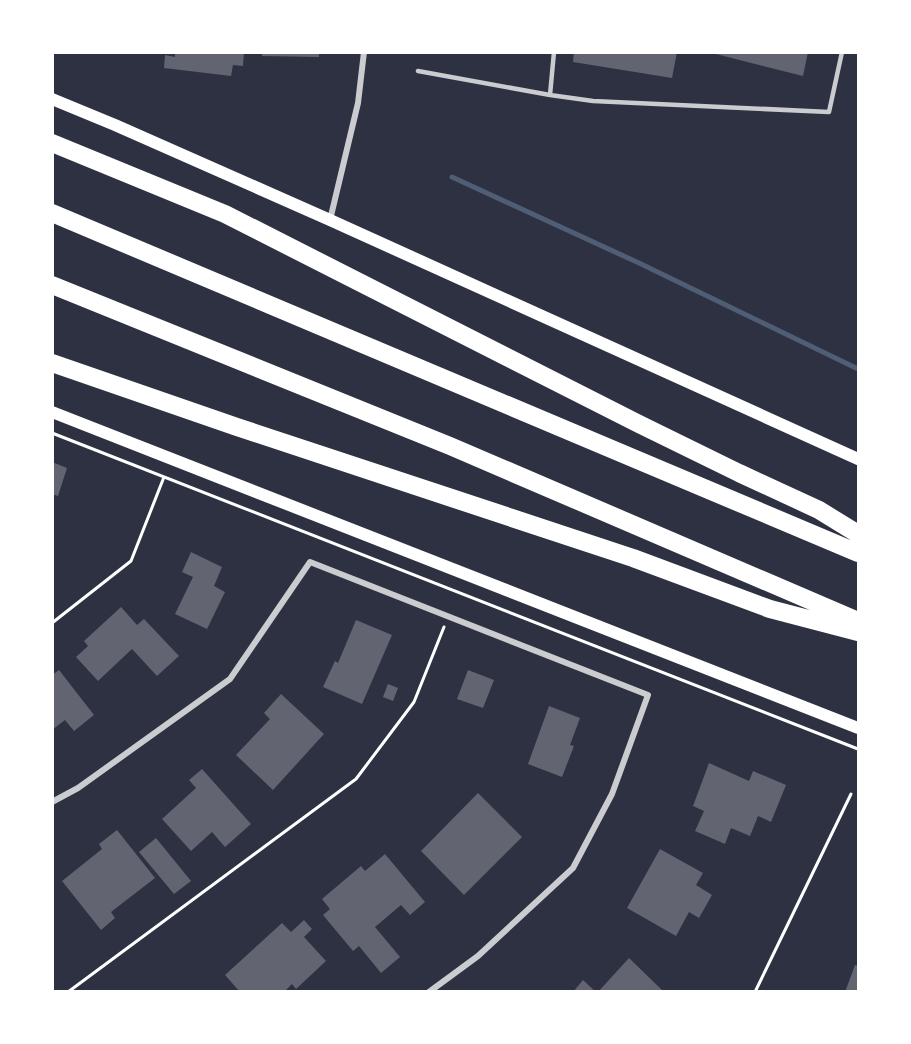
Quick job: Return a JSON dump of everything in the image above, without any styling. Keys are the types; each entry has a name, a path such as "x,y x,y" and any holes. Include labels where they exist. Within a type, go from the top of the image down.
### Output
{"highway":[{"path":"52,143 225,214 669,439 819,510 858,534"},
{"path":"52,213 858,553"},
{"path":"52,285 450,446 858,621"},
{"path":"52,363 237,427 633,558 770,609 858,632"}],"main road":[{"path":"52,99 330,220 858,459"},
{"path":"52,412 858,728"}],"street":[{"path":"330,220 358,103 364,52"},
{"path":"52,802 78,788 230,679 310,562 648,695 612,794 573,868 478,956 429,992"}],"lane":[{"path":"550,95 554,52"},
{"path":"418,71 593,101 829,112 842,52"}],"path":[{"path":"52,433 858,749"},
{"path":"52,623 131,561 164,477"},
{"path":"68,992 356,779 414,702 448,617"},
{"path":"755,992 851,794"}],"building":[{"path":"175,52 244,52 243,66 233,65 231,76 164,68 165,55 175,57"},
{"path":"262,52 319,52 319,57 262,56"},
{"path":"574,52 677,52 672,78 573,62"},
{"path":"708,52 808,52 803,76"},
{"path":"52,462 67,468 58,496 52,494"},
{"path":"191,552 222,567 214,586 225,592 207,629 175,614 193,577 182,572"},
{"path":"121,607 137,625 144,619 179,656 157,676 132,649 98,681 76,657 88,646 84,641"},
{"path":"356,620 392,635 362,704 323,687 335,661 338,663"},
{"path":"59,670 94,715 74,731 65,720 52,730 52,675"},
{"path":"468,670 494,680 483,708 457,699"},
{"path":"388,684 398,688 393,701 383,697"},
{"path":"281,694 324,734 273,790 236,755 270,719 264,713"},
{"path":"549,706 580,718 570,745 574,746 562,777 528,764"},
{"path":"709,763 749,781 753,771 786,785 771,822 758,816 750,836 731,828 725,844 695,831 704,811 693,806"},
{"path":"202,769 251,824 225,847 212,832 191,851 162,819 196,788 189,780"},
{"path":"478,793 522,837 464,895 421,851"},
{"path":"117,830 155,878 111,912 115,918 101,930 62,881 102,849 99,844"},
{"path":"156,838 191,881 174,894 139,852"},
{"path":"660,849 703,873 696,885 712,895 699,918 689,912 676,936 627,908"},
{"path":"385,854 425,902 410,915 401,905 375,927 400,957 381,973 359,946 353,951 323,915 330,909 322,899 361,866 365,871"},
{"path":"304,920 312,929 304,937 326,961 296,989 292,984 284,992 240,992 225,975 282,923 291,932"},
{"path":"629,958 664,992 598,992"},
{"path":"855,965 858,966 858,992 845,992"},
{"path":"583,980 596,992 573,992"}],"waterway":[{"path":"452,177 639,263 858,369"}]}
